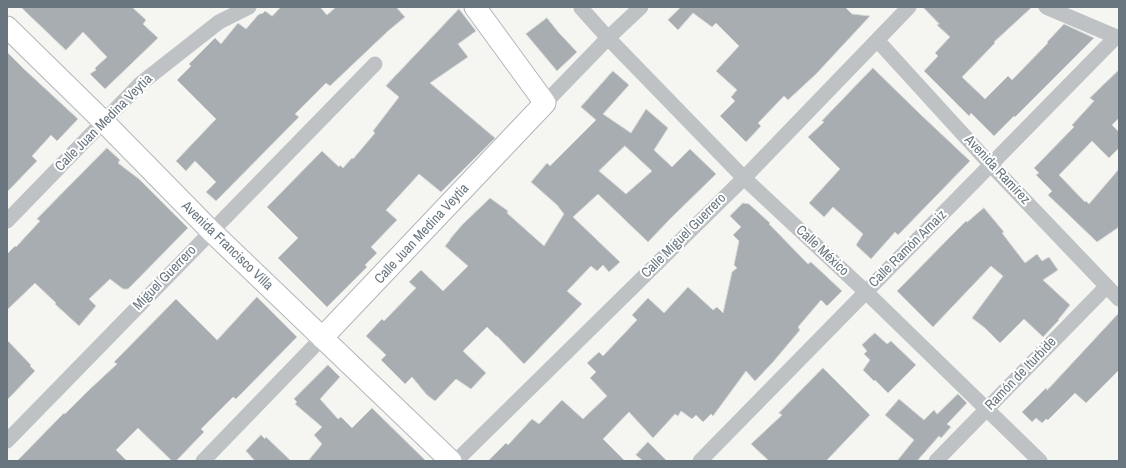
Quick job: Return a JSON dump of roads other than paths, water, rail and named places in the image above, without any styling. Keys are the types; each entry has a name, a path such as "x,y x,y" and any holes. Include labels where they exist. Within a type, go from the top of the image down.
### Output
{"main road":[{"path":"475,7 545,103"},
{"name":"Avenida Francisco Villa","path":"7,27 104,122 211,231 451,461"},
{"name":"Calle Juan Medina Veytia","path":"322,338 545,103"}],"street":[{"name":"Calle Juan Medina Veytia","path":"7,221 140,84 219,22 249,7"},
{"name":"Calle Juan Medina Veytia","path":"545,103 608,38 641,7"},
{"name":"Calle Miguel Guerrero","path":"456,461 744,178 910,7"},
{"path":"1046,7 1118,37"},
{"name":"Calle México","path":"581,8 608,38 744,178 866,292 1040,461"},
{"name":"Calle Ramón Arnaiz","path":"700,461 1118,37"},
{"name":"Avenida Ramírez","path":"877,40 991,165 1119,298"},
{"name":"Miguel Guerrero","path":"7,441 375,64"},
{"name":"Ramón de Iturbide","path":"936,461 1107,286"},
{"name":"Calle Juan Medina Veytia","path":"203,461 322,338"}]}
